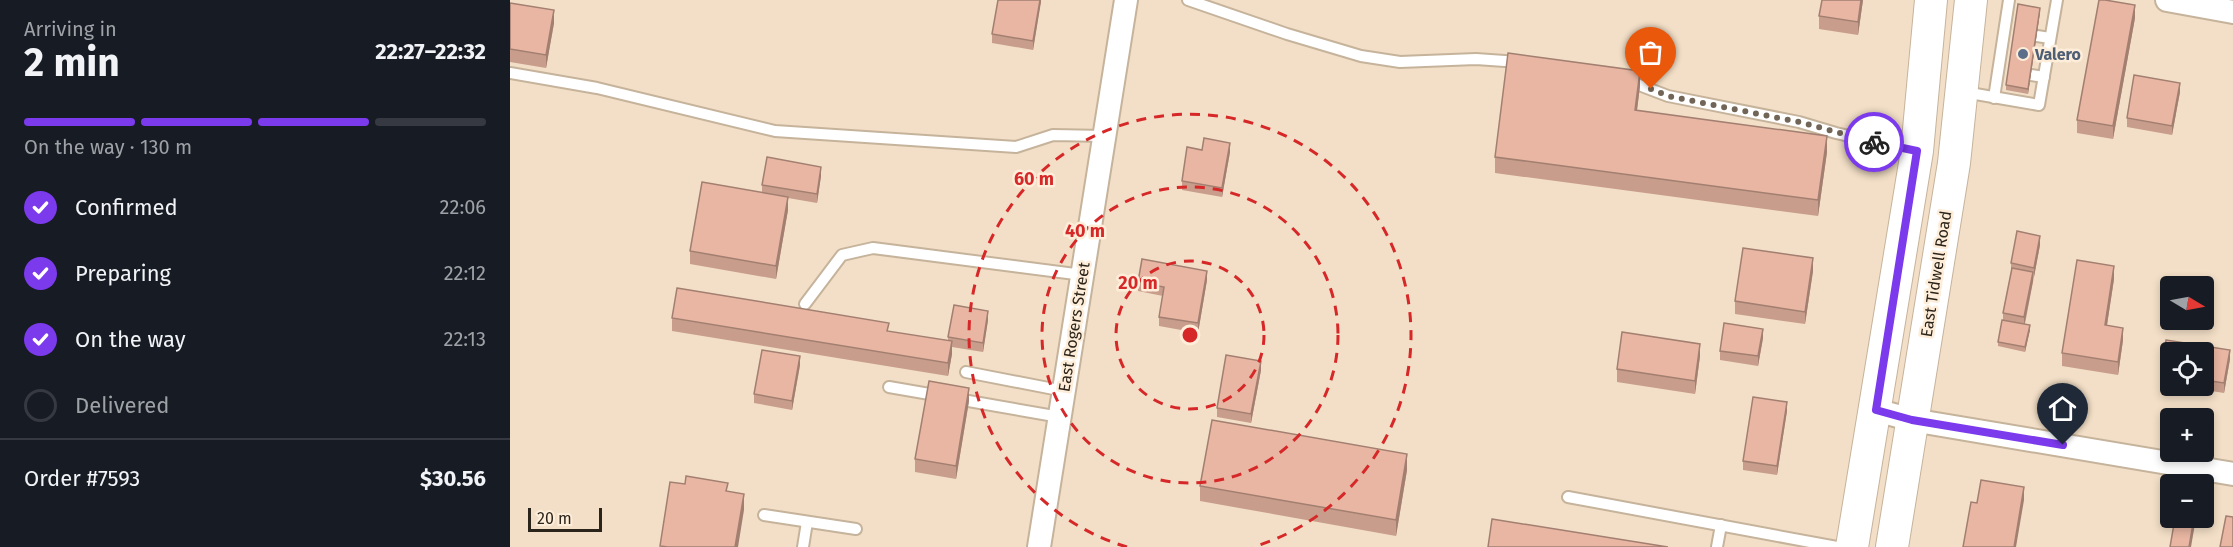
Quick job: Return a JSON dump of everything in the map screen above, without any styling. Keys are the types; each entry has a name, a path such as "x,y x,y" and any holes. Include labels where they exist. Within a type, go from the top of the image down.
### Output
{"main road":[{"path":"1852,547 1917,151 1931,0"},
{"name":"East Tidwell Road","path":"1892,547 1954,163 1971,0"}],"street":[{"name":"East Rogers Street","path":"1042,547 1060,417 1126,0"},
{"path":"2167,0 2233,12"},
{"path":"1876,410 1912,420 2233,474"}],"lane":[{"path":"1188,0 1287,34 1361,56 1400,62 1476,59 1531,64"},
{"path":"1994,98 2003,71 2009,32 2008,0"},
{"path":"1961,92 2038,105 2057,0"},
{"path":"2037,36 2050,38"},
{"path":"510,73 597,88 775,131 1016,147 1053,135 1105,136"},
{"path":"2031,75 2044,77"},
{"path":"1618,76 1668,96 1799,122 1836,133 1917,151"},
{"path":"805,304 842,255 873,248 1083,274"},
{"path":"966,372 1064,391"},
{"path":"889,387 1060,417"},
{"path":"1568,497 1837,547"},
{"path":"764,515 856,529"},
{"path":"803,547 807,522"},
{"path":"1717,547 1721,525"}],"building":[{"path":"998,0 1040,0 1033,41 992,34"},
{"path":"1822,0 1861,0 1858,22 1819,16"},
{"path":"2099,0 2135,5 2113,126 2077,120"},
{"path":"510,3 554,10 546,55 510,49"},
{"name":"Valero","path":"2018,4 2040,8 2028,89 2006,85"},
{"path":"1508,53 1640,71 1635,110 1827,136 1818,200 1495,157"},
{"path":"2134,75 2180,83 2172,126 2127,118"},
{"path":"1204,138 1230,143 1222,188 1182,181 1187,147 1202,150"},
{"path":"767,157 821,167 817,194 762,185"},
{"path":"702,182 788,197 776,266 690,251"},
{"path":"2017,231 2040,236 2034,268 2011,263"},
{"path":"1743,248 1813,258 1805,312 1735,301"},
{"path":"1142,259 1207,271 1198,323 1159,317 1164,287 1138,282"},
{"path":"2077,260 2114,266 2105,325 2123,328 2118,362 2062,353"},
{"path":"2012,268 2033,272 2024,317 2003,313"},
{"path":"677,288 889,323 887,331 952,341 948,363 672,318"},
{"path":"954,305 988,311 983,343 948,337"},
{"path":"2002,320 2030,325 2025,347 1998,342"},
{"path":"1724,323 1763,329 1758,356 1720,351"},
{"path":"1622,332 1700,344 1695,381 1617,369"},
{"path":"2214,348 2230,350 2224,383 2214,382"},
{"path":"762,350 800,356 792,401 754,394"},
{"path":"1226,355 1261,361 1251,414 1217,408"},
{"path":"929,381 969,388 956,466 915,459"},
{"path":"1753,397 1787,402 1777,466 1743,461"},
{"path":"1212,420 1407,454 1396,520 1200,486"},
{"path":"686,476 728,483 726,491 744,494 735,547 660,546 670,482 685,484"},
{"path":"1981,480 2024,487 2014,547 1963,547 1971,502 1977,503"},
{"path":"2226,516 2233,517 2233,547 2220,547"},
{"path":"1492,519 1668,547 1488,547"},
{"path":"2173,528 2192,528 2189,547 2170,547"}],"way so far":[{"path":"1651,89 1668,96 1799,122 1874,142"}],"place":[{"name":"Valero","path":"2023,54"}],"route":[{"path":"1874,142 1917,151 1876,410 1912,420 2063,445"}]}
